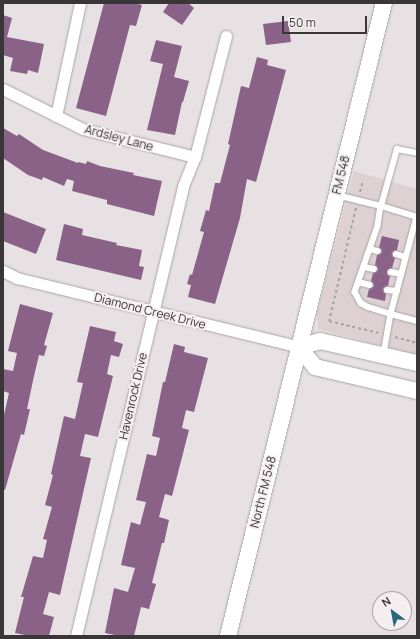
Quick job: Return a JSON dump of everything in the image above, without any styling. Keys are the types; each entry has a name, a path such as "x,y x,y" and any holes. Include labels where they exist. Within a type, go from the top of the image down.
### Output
{"main road":[{"name":"FM 548","path":"299,347 384,3"},
{"path":"417,363 320,341 299,347 315,367 417,392"},
{"name":"North FM 548","path":"228,636 299,347"}],"street":[{"path":"56,116 80,3"},
{"name":"Havenrock Drive","path":"76,636 183,186 195,157 226,36"},
{"name":"Ardsley Lane","path":"3,89 83,129 195,157"},
{"name":"Diamond Creek Drive","path":"3,271 17,278 299,347"}],"lane":[{"path":"417,153 397,149 381,206 378,226 355,292 362,303 368,307 417,321"},
{"path":"336,195 381,206 416,217 396,291 383,356"},
{"path":"370,249 378,251"},
{"path":"396,254 405,257"},
{"path":"364,267 374,269"},
{"path":"391,272 401,274"},
{"path":"358,282 370,285"},
{"path":"387,290 396,291"}],"shaded area":[{"path":"354,171 417,189 417,355 318,329 317,314"}],"building":[{"path":"104,3 134,3 142,5 136,26 130,25 106,116 76,108"},
{"path":"169,3 188,3 194,8 182,25 163,12"},
{"path":"3,15 12,18 7,37 44,44 38,73 28,70 27,74 10,71 13,58 3,55"},
{"path":"288,21 291,42 266,45 263,24"},
{"path":"156,40 182,46 174,77 189,81 182,102 175,135 147,130 163,64 150,61"},
{"path":"257,57 268,60 267,65 286,70 256,182 247,179 240,218 215,304 188,297 191,285 187,284 190,274 192,275 204,232 200,231 206,210 209,211 215,183 220,183 230,145 228,144 241,86 249,88"},
{"path":"3,128 17,136 19,134 43,150 78,163 86,164 87,161 100,166 134,173 133,175 162,181 154,216 107,204 107,200 72,191 74,181 67,179 64,186 43,177 42,180 28,175 3,158"},
{"path":"3,212 46,229 36,254 3,241"},
{"path":"64,224 83,229 82,235 117,243 116,245 142,250 139,266 144,267 141,280 56,260"},
{"path":"382,236 399,240 397,250 392,253 395,258 392,268 387,271 387,274 390,276 388,286 383,289 386,294 385,301 367,297 369,289 374,286 371,281 373,273 378,270 375,265 377,255 382,252 379,247"},
{"path":"20,304 53,313 44,345 47,346 44,356 39,355 34,376 27,409 30,409 24,435 21,434 5,490 3,489 3,419 9,393 3,391 3,369 13,371 17,353 8,351"},
{"path":"90,326 116,332 114,341 123,344 119,357 111,355 107,374 113,376 98,437 85,434 80,456 91,458 60,595 49,592 43,614 54,617 49,636 30,636 15,633 24,597 21,597 33,556 43,558 47,540 43,539 52,507 45,505 53,475 51,474 64,416 75,419 83,383 77,382"},
{"path":"174,344 185,347 184,352 208,358 194,412 186,410 182,428 189,430 172,496 165,494 159,517 169,520 152,583 156,584 149,609 141,607 134,636 120,636 105,633 114,588 128,592 135,568 121,565 131,522 140,525 146,502 136,500 147,454 156,456 160,438 152,436 163,382 165,382"}]}
